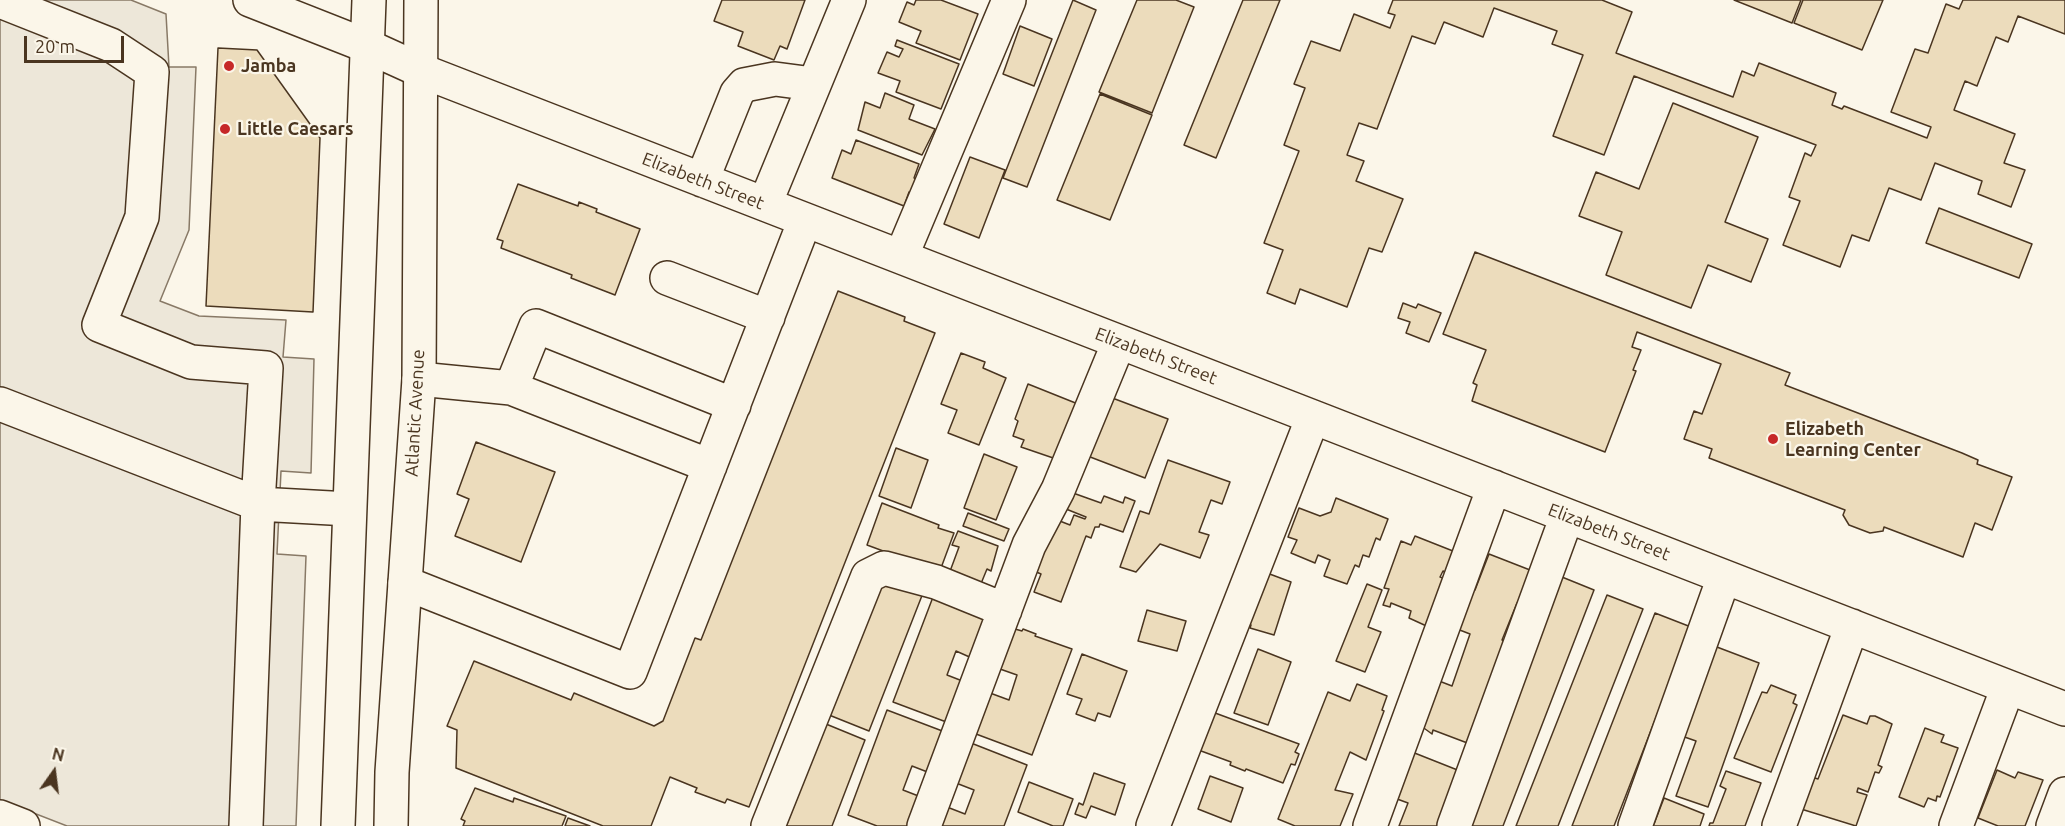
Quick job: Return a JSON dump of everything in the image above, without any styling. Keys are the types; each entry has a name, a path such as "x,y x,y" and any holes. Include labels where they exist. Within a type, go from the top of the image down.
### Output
{"street":[{"name":"Elizabeth Street","path":"250,0 367,46 422,71 2065,709"},
{"path":"338,826 369,0"},
{"name":"Atlantic Avenue","path":"391,826 419,379 421,0"},
{"path":"765,204 849,0"},
{"path":"901,257 1009,0"},
{"path":"0,2 111,45 152,72 142,216 99,325 191,362 266,368 258,504 246,826"},
{"path":"702,180 737,93 744,85 775,79 813,84"},
{"path":"405,583 630,672 805,220"},
{"path":"667,278 768,317"},
{"path":"511,388 536,326 734,405"},
{"path":"924,826 1029,545 1058,490 1119,342"},
{"path":"419,379 511,388 710,466"},
{"path":"0,404 258,504 349,509"},
{"path":"1153,826 1313,417"},
{"path":"1370,826 1494,487"},
{"path":"1454,826 1568,516"},
{"path":"768,826 868,576 884,568 936,582 1005,610"},
{"path":"1635,826 1724,577"},
{"path":"1779,826 1852,626"},
{"path":"1956,826 2008,687"},
{"path":"2053,826 2065,794"},
{"path":"0,817 23,826"}],"shaded area":[{"path":"0,0 131,0 166,14 169,67 196,67 189,230 160,301 199,316 286,320 283,357 314,359 311,473 281,471 277,554 306,556 296,826 67,826 0,800"}],"building":[{"path":"722,0 805,0 787,49 780,46 774,60 738,46 743,32 714,21"},
{"path":"916,0 941,0 978,14 960,60 916,43 921,31 899,22 907,2 914,5"},
{"path":"1073,0 1096,10 1027,187 1003,178"},
{"path":"1137,0 1176,0 1194,7 1152,113 1099,92"},
{"path":"1243,0 1280,0 1216,158 1184,145"},
{"path":"1393,0 1602,0 1632,12 1616,53 1733,97 1742,71 1754,76 1759,63 1836,93 1832,105 1842,109 1844,106 1927,138 1931,127 1891,112 1915,49 1928,53 1946,4 1959,9 1963,0 2065,0 2065,34 2018,16 2008,42 1996,37 1977,86 1965,81 1954,110 2015,134 2004,163 2025,170 2011,207 1978,194 1982,181 1935,163 1921,200 1889,188 1869,241 1852,235 1840,267 1783,245 1800,201 1789,197 1805,153 1811,156 1816,145 1634,76 1604,155 1553,136 1583,55 1552,44 1557,31 1494,8 1483,37 1444,22 1435,44 1412,36 1377,129 1359,123 1347,155 1364,161 1356,181 1403,199 1382,252 1369,248 1347,307 1300,289 1295,304 1267,293 1283,250 1264,243 1299,151 1284,145 1305,88 1294,84 1311,41 1340,51 1354,14 1390,28 1395,15 1388,13"},
{"path":"1734,0 1801,0 1792,23"},
{"path":"1803,0 1883,0 1862,50 1794,23"},
{"path":"1020,26 1052,39 1034,86 1003,74"},
{"path":"897,40 959,64 941,109 896,92 900,81 878,73 887,52 899,57 903,49 895,46"},
{"path":"218,48 257,50 320,138 313,312 206,306"},
{"path":"885,93 914,105 909,119 935,129 922,155 858,130 865,102 880,108"},
{"path":"1100,94 1152,115 1110,220 1057,200"},
{"path":"1673,103 1758,137 1725,222 1768,239 1751,282 1708,265 1691,308 1606,275 1622,232 1579,216 1596,172 1639,189"},
{"path":"856,140 919,164 912,194 909,192 904,206 832,178 842,150 851,154"},
{"path":"970,157 1005,170 979,238 944,224"},
{"path":"518,184 578,206 579,202 597,209 596,212 640,229 615,295 571,278 572,275 501,248 503,241 497,239"},
{"path":"1939,208 2032,244 2019,278 1926,243"},
{"path":"1475,252 1790,373 1785,385 1962,453 1978,460 1977,464 2012,477 1992,530 1975,523 1963,557 1884,527 1883,531 1870,533 1849,525 1843,515 1845,510 1709,458 1712,449 1684,439 1694,411 1702,414 1721,364 1637,332 1632,347 1641,350 1633,370 1636,371 1605,452 1472,401 1477,385 1473,383 1486,350 1443,334"},
{"path":"838,291 905,317 904,321 935,333 749,807 727,799 725,803 695,792 697,788 670,777 651,826 603,826 456,768 457,730 447,726 474,661 571,700 574,693 654,726 663,721 695,638 701,640"},
{"path":"1403,303 1416,308 1418,304 1441,313 1429,342 1406,333 1410,322 1398,318"},
{"path":"961,353 985,362 983,368 1006,378 979,445 948,433 957,410 941,404"},
{"path":"1028,384 1083,406 1062,461 1021,447 1024,440 1013,436 1018,421 1015,419"},
{"path":"1107,396 1168,419 1145,478 1085,455"},
{"path":"476,442 555,472 521,562 455,536 469,499 457,494"},
{"path":"896,448 928,460 911,508 879,496"},
{"path":"984,454 1017,467 996,520 964,508"},
{"path":"1168,460 1230,482 1222,504 1211,500 1199,532 1209,535 1200,558 1160,544 1136,572 1120,567 1140,511 1149,514"},
{"path":"1073,493 1101,503 1104,496 1123,503 1125,497 1135,501 1123,532 1100,524 1099,527 1095,527 1091,538 1086,536 1061,602 1034,592 1041,574 1027,568 1047,516 1070,525 1074,515 1085,519 1086,517 1066,509"},
{"path":"1336,498 1388,519 1380,540 1376,538 1369,557 1363,555 1359,567 1355,565 1347,584 1324,576 1330,560 1318,555 1315,563 1291,553 1297,540 1288,537 1299,508 1320,516 1331,512"},
{"path":"882,503 954,533 941,568 921,565 867,545"},
{"path":"968,513 1009,529 1004,541 963,526"},
{"path":"958,531 998,546 991,571 987,569 980,586 949,574 959,547 952,545"},
{"path":"1415,536 1458,553 1449,574 1443,571 1440,577 1452,581 1433,629 1409,618 1411,611 1391,603 1390,607 1383,605 1389,589 1384,588 1401,541 1411,545"},
{"path":"1489,554 1530,570 1528,607 1517,603 1502,640 1507,642 1470,744 1433,730 1432,734 1417,723 1434,679 1452,686 1470,634 1452,627 1468,587 1475,590"},
{"path":"1259,570 1291,582 1274,635 1250,628 1251,625 1239,621"},
{"path":"1557,575 1594,590 1503,826 1459,826"},
{"path":"883,577 923,593 869,731 829,715"},
{"path":"1367,584 1382,590 1368,627 1381,632 1365,672 1336,661"},
{"path":"1607,595 1643,609 1558,826 1516,826"},
{"path":"933,597 989,618 974,659 956,651 947,675 965,682 949,723 893,702"},
{"path":"1147,610 1186,621 1177,651 1138,641"},
{"path":"1655,613 1691,627 1614,826 1572,826"},
{"path":"1015,629 1022,631 1023,629 1036,634 1035,636 1072,649 1032,755 976,734 990,693 1009,700 1017,675 1000,669"},
{"path":"1709,644 1759,663 1708,807 1676,796 1696,741 1676,734"},
{"path":"1258,649 1291,662 1268,725 1234,713"},
{"path":"1082,654 1127,671 1110,717 1098,713 1095,721 1076,714 1082,699 1067,694"},
{"path":"1357,684 1387,696 1382,710 1384,711 1366,760 1350,752 1335,790 1353,794 1340,826 1295,826 1278,819 1328,692 1350,701"},
{"path":"1771,685 1796,695 1793,703 1797,705 1771,772 1734,758 1762,692 1767,693"},
{"path":"887,710 945,732 930,773 912,766 903,790 921,797 910,826 877,826 848,815"},
{"path":"1207,710 1299,744 1295,752 1299,754 1295,765 1291,764 1283,783 1246,769 1245,771 1230,765 1231,762 1193,748"},
{"path":"1843,715 1867,724 1870,716 1875,716 1892,724 1878,765 1882,767 1879,773 1875,772 1868,792 1858,788 1857,792 1867,795 1856,826 1801,809 1812,777 1818,779"},
{"path":"826,724 865,740 832,826 786,826"},
{"path":"1925,728 1944,735 1941,742 1958,748 1940,797 1937,796 1936,801 1928,798 1924,807 1899,797"},
{"path":"971,743 1027,765 1004,826 939,826 947,807 965,814 974,790 956,783"},
{"path":"1407,750 1460,771 1439,826 1399,826 1408,803 1389,796"},
{"path":"1997,770 2015,778 2018,772 2043,780 2025,826 1998,826 1978,818"},
{"path":"1726,771 1761,783 1745,826 1709,826 1713,823 1726,789 1720,786"},
{"path":"1094,773 1125,784 1115,815 1091,806 1086,818 1075,814 1079,803 1083,805"},
{"path":"1210,776 1243,788 1231,822 1198,809"},
{"path":"1029,782 1073,799 1063,826 1053,826 1018,812"},
{"path":"475,788 513,802 514,798 566,816 562,826 463,826 465,821 461,819"},
{"path":"1664,798 1704,814 1700,826 1649,826 1651,822 1654,824"},
{"path":"568,818 590,826 565,826"}],"place":[{"name":"Jamba","path":"229,66"},
{"name":"Little Caesars","path":"225,129"},
{"name":"Elizabeth Learning Center","path":"1773,439"}]}
